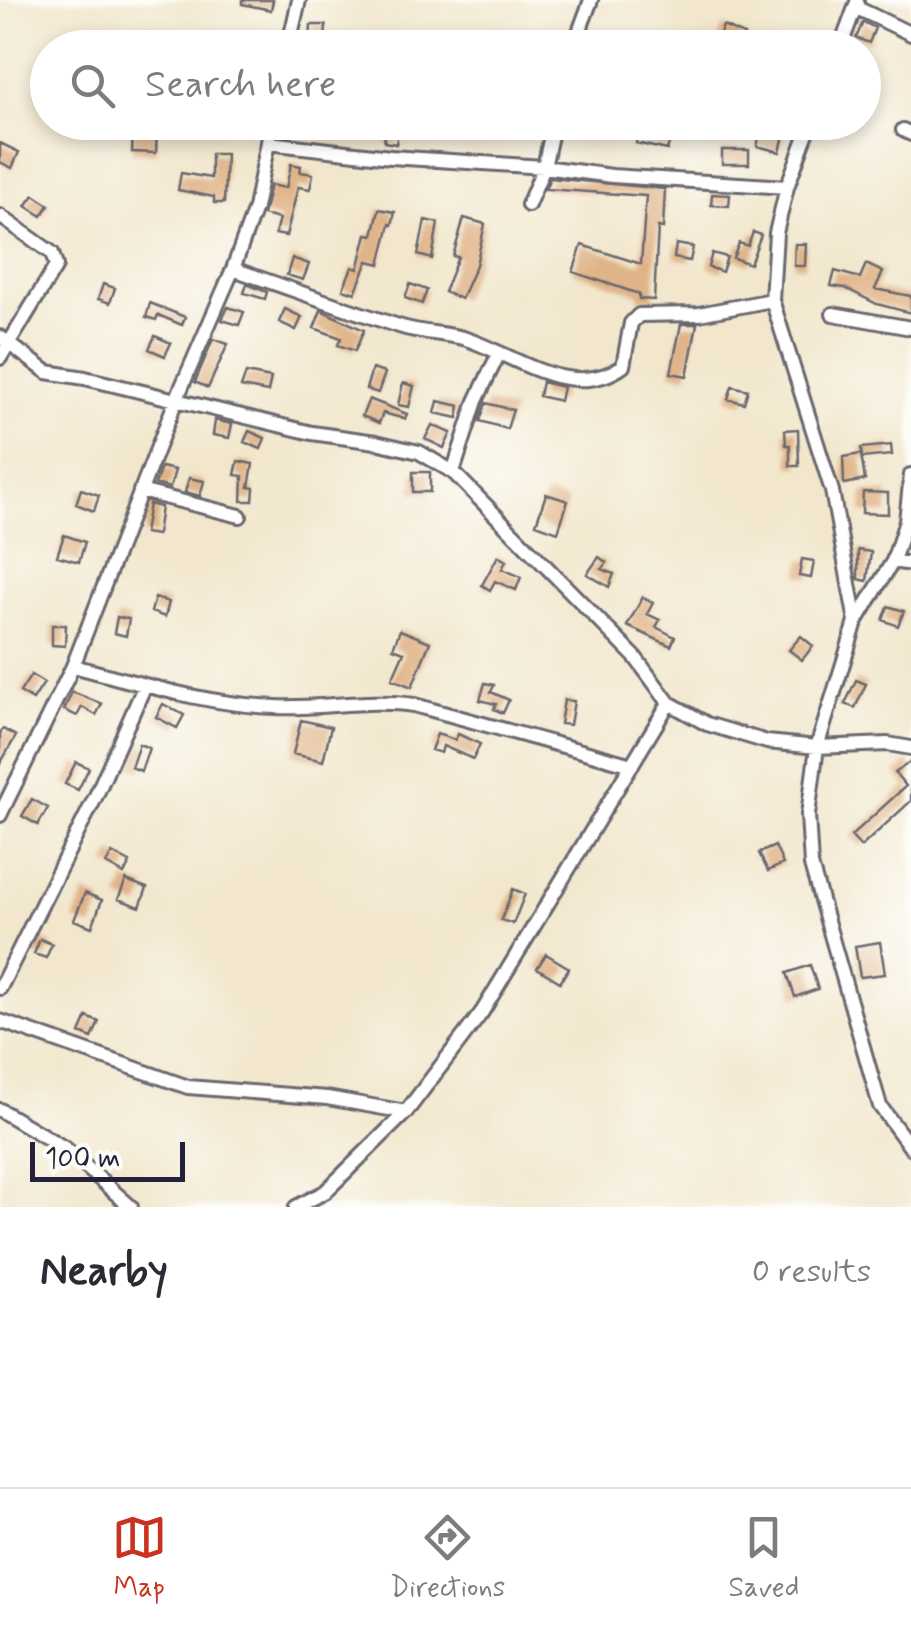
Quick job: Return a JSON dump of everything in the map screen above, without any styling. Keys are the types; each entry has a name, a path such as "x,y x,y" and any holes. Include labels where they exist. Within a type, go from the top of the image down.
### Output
{"street":[{"path":"292,30 299,0"},
{"path":"580,30 591,0"},
{"path":"847,30 856,4 911,34"},
{"path":"0,815 73,666 176,400 233,270 255,208 269,140"},
{"path":"528,204 550,140"},
{"path":"805,140 787,186 776,233 772,300 832,491 856,622"},
{"path":"268,143 391,157 544,166 612,176 787,186"},
{"path":"0,216 52,253 56,260 52,275 4,340 0,358"},
{"path":"233,270 406,328 465,338 544,374 580,378 607,377 622,366 631,323 639,315 700,314 772,300"},
{"path":"833,314 911,328"},
{"path":"4,340 47,372 312,434 419,452 453,472 634,657 670,702 707,724 752,738 817,748 888,744 911,748"},
{"path":"453,472 476,401 498,355"},
{"path":"911,475 906,520 893,561 856,622 817,748 808,815 811,865 880,1106 911,1148"},
{"path":"140,490 240,516"},
{"path":"893,561 911,564"},
{"path":"73,666 196,698 274,707 389,701 414,705 632,764"},
{"path":"0,988 145,685"},
{"path":"296,1207 325,1192 406,1112 482,1012 670,702"},
{"path":"0,1021 188,1087 326,1098 406,1112"},
{"path":"0,1110 66,1149 130,1207"}],"building":[{"path":"242,0 273,0 271,10 242,4"},
{"path":"863,22 875,28 874,30 860,30"},
{"path":"311,25 326,25 326,30 311,30"},
{"path":"133,140 157,140 156,153 132,152"},
{"path":"637,140 670,140 667,150 636,143"},
{"path":"758,140 783,140 780,152 757,146"},
{"path":"0,143 19,152 12,168 0,162"},
{"path":"722,150 749,150 749,164 722,164"},
{"path":"211,154 226,154 224,203 214,203 214,197 178,190 181,173 211,178"},
{"path":"291,164 301,166 300,172 313,174 310,189 298,187 286,236 275,234 279,219 263,215 270,185 286,188"},
{"path":"550,178 665,189 663,228 658,227 654,300 639,299 639,294 573,272 582,245 641,264 646,196 545,189"},
{"path":"712,194 730,195 729,206 711,205"},
{"path":"34,195 49,205 42,216 26,206"},
{"path":"379,209 395,212 380,264 368,261 355,293 343,289 352,267 358,269 367,234 373,235"},
{"path":"464,218 485,224 476,265 461,299 444,292 458,257 453,256"},
{"path":"425,220 438,223 432,259 418,255"},
{"path":"753,232 761,235 750,264 733,258 739,243 748,246"},
{"path":"676,244 693,247 690,261 674,258"},
{"path":"795,244 806,244 805,266 794,266"},
{"path":"712,253 727,257 722,272 708,267"},
{"path":"292,258 309,264 303,280 287,275"},
{"path":"866,264 883,272 875,289 911,296 911,313 831,286 835,271 860,278"},
{"path":"103,284 115,288 110,303 98,299"},
{"path":"247,284 267,292 265,299 244,293"},
{"path":"410,284 427,290 422,304 405,298"},
{"path":"150,303 185,317 182,325 158,315 156,320 146,317"},
{"path":"228,307 244,312 239,325 222,320"},
{"path":"285,309 302,317 296,330 279,322"},
{"path":"321,310 364,330 355,351 338,345 341,338 314,328"},
{"path":"681,324 697,324 687,376 671,373"},
{"path":"155,336 171,343 165,356 149,349"},
{"path":"213,339 228,344 208,388 195,382"},
{"path":"372,369 385,373 378,393 366,389"},
{"path":"246,373 271,378 268,392 241,387"},
{"path":"542,382 563,387 560,401 539,396"},
{"path":"403,383 414,386 409,407 398,405"},
{"path":"732,386 748,390 744,403 728,399"},
{"path":"369,399 407,414 405,419 383,413 379,423 362,416"},
{"path":"438,401 460,406 458,418 435,413"},
{"path":"486,403 513,410 507,429 480,421"},
{"path":"215,420 232,424 229,438 213,435"},
{"path":"432,425 451,433 444,448 425,439"},
{"path":"798,429 799,466 790,466 785,430"},
{"path":"249,431 265,438 261,449 244,442"},
{"path":"891,445 892,455 862,458 861,448"},
{"path":"861,454 865,480 844,484 843,457"},
{"path":"238,461 253,464 249,487 254,488 253,501 242,501 243,476 235,475"},
{"path":"161,467 175,470 170,488 155,484"},
{"path":"413,472 430,472 430,492 413,492"},
{"path":"189,478 204,481 200,496 185,492"},
{"path":"81,489 99,495 94,511 76,504"},
{"path":"863,492 888,493 888,514 862,513"},
{"path":"546,494 568,501 558,532 536,524"},
{"path":"149,504 161,507 157,535 144,533"},
{"path":"64,535 85,542 79,562 57,556"},
{"path":"858,550 871,552 867,581 858,579"},
{"path":"498,556 506,561 502,569 521,577 516,590 495,581 490,590 482,585"},
{"path":"599,557 607,563 602,569 614,574 609,587 587,574"},
{"path":"802,559 814,561 811,578 799,576"},
{"path":"643,597 653,603 647,614 660,620 656,627 675,637 671,646 627,626"},
{"path":"155,598 169,602 165,617 151,612"},
{"path":"888,606 904,611 898,626 883,620"},
{"path":"117,617 129,619 126,636 114,633"},
{"path":"52,625 66,625 65,646 52,645"},
{"path":"400,630 430,642 412,687 392,679 404,652 393,648"},
{"path":"801,636 813,646 802,660 789,650"},
{"path":"31,675 44,683 33,700 20,692"},
{"path":"856,680 866,684 855,708 845,704"},
{"path":"485,683 494,685 491,692 509,700 503,713 494,709 496,704 480,700"},
{"path":"72,692 102,704 96,715 82,707 77,716 64,710"},
{"path":"564,700 574,701 570,725 560,724"},
{"path":"163,704 184,715 177,728 156,717"},
{"path":"301,720 331,727 323,761 293,754"},
{"path":"3,729 16,736 0,764 0,733"},
{"path":"437,734 455,740 458,734 480,744 473,759 443,746 441,753 431,750"},
{"path":"139,744 149,748 141,771 131,767"},
{"path":"911,761 911,801 861,847 851,836 906,786 895,773"},
{"path":"76,762 89,768 78,790 65,784"},
{"path":"32,799 48,808 38,825 22,816"},
{"path":"775,846 783,864 768,871 759,853"},
{"path":"112,853 130,862 124,874 106,864"},
{"path":"126,880 147,888 140,907 118,899"},
{"path":"513,889 525,894 513,924 501,920"},
{"path":"85,893 102,900 92,927 74,920"},
{"path":"40,939 52,944 46,958 34,954"},
{"path":"880,942 885,974 860,977 855,946"},
{"path":"546,954 569,968 560,982 537,968"},
{"path":"810,965 818,989 795,997 787,973"},
{"path":"87,1017 99,1022 92,1038 80,1033"}]}
